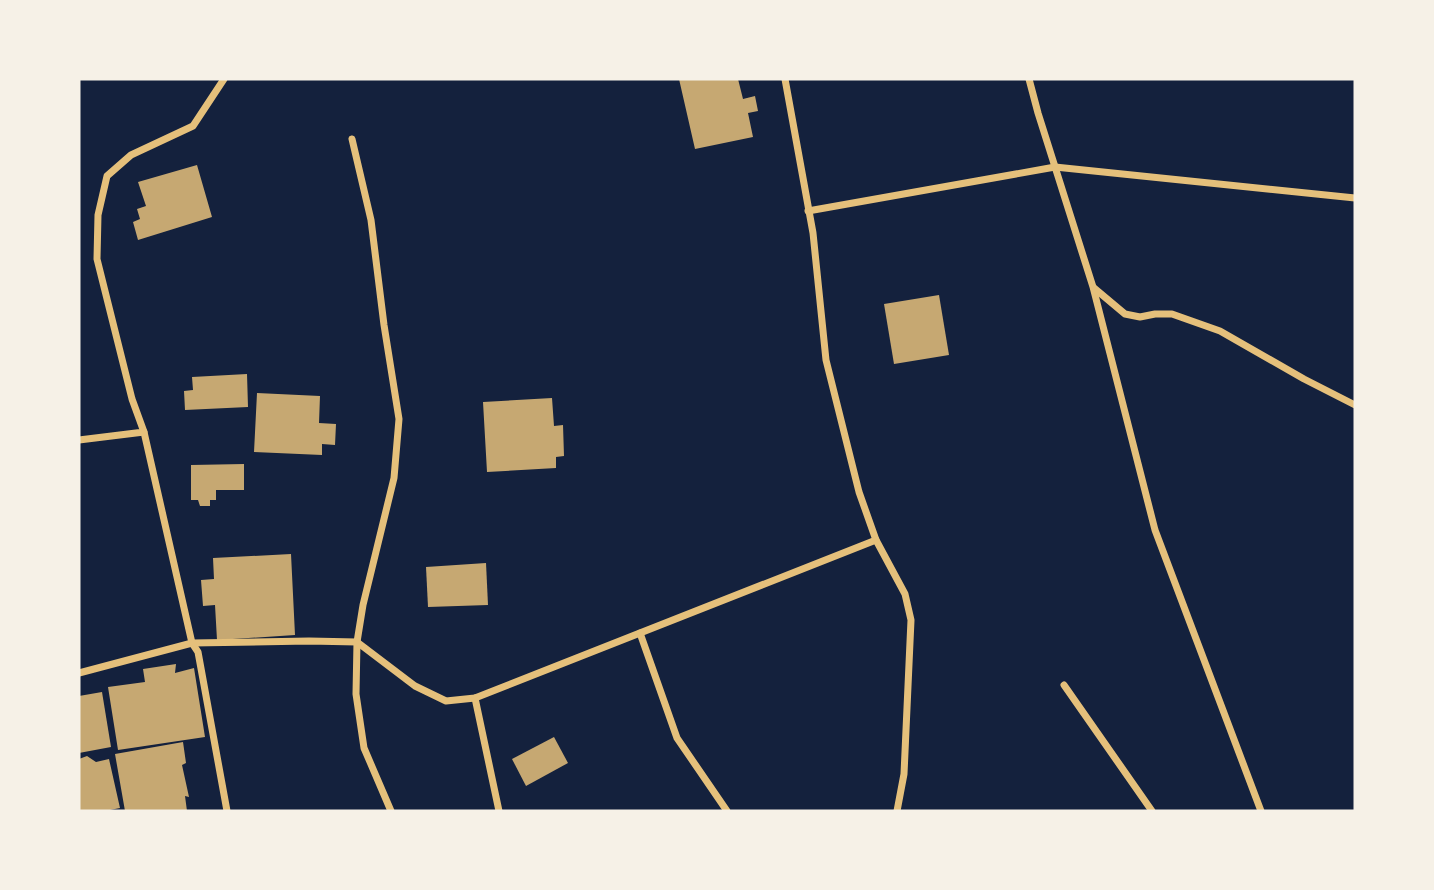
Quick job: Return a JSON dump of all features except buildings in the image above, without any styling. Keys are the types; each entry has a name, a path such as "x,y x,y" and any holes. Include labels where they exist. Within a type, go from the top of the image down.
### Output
{"street":[{"path":"224,79 193,126 131,155 107,176 98,215 97,258 132,399 144,432 192,643 198,652 228,811"},
{"path":"785,79 813,233 826,360 859,492 876,540 905,594 911,620 904,774 897,811"},
{"path":"1029,79 1093,287 1155,530 1261,811"},
{"path":"352,139 371,220 399,419 394,478 363,605 357,642 356,694 364,748 391,811"},
{"path":"808,211 1055,167 1355,198"},
{"path":"1093,287 1125,314 1140,317 1172,314 1220,331 1355,405"},
{"path":"79,440 144,432"},
{"path":"79,673 192,643 357,642 415,686 446,701 475,698 876,540"},
{"path":"640,632 677,738 727,811"},
{"path":"1064,685 1152,811"},
{"path":"475,698 499,811"}]}
